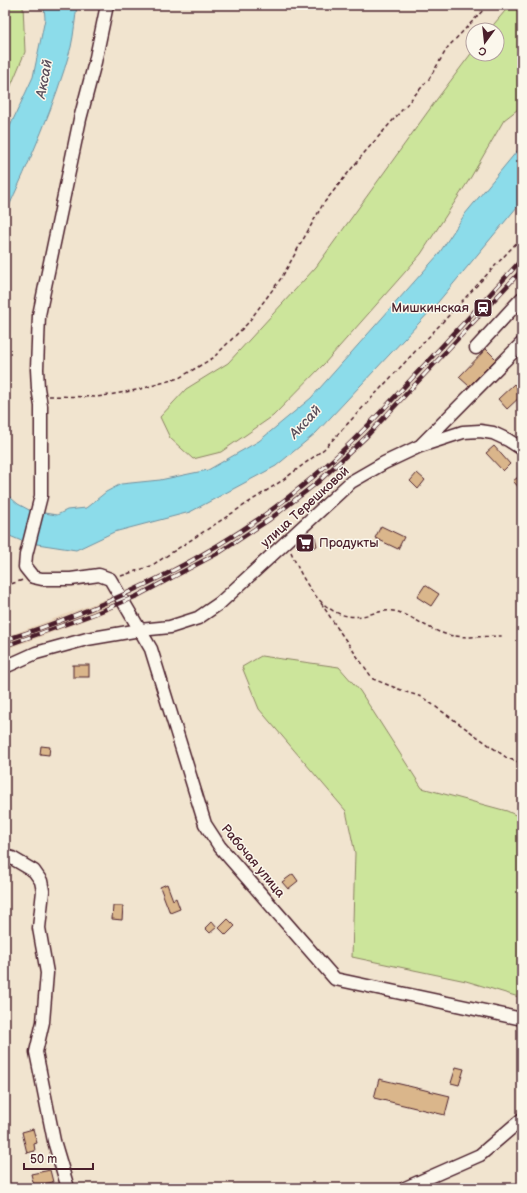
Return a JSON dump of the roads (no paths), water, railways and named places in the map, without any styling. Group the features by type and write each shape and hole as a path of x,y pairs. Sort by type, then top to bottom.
{"street":[{"name":"Рабочая улица","path":"107,5 95,62 80,119 39,315 37,369 41,406 41,496 26,555 25,567 32,577 42,579 71,579 99,575 110,579 151,650 204,824 220,847 335,978 522,1019"},
{"path":"476,348 522,298"},
{"path":"420,446 522,343"},
{"name":"улица Терешковой","path":"140,630 170,627 198,618 220,603 351,482 384,463 420,446 463,432 480,431 493,433 522,449"},
{"path":"5,667 44,651 87,639 140,630"},
{"path":"5,856 12,858 34,871 41,881 43,891 39,928 46,973 43,1022 36,1052 54,1141 68,1188"},
{"path":"405,1188 480,1155 522,1119"}],"water":[{"name":"Аксай","path":"44,5 77,5 72,42 65,69 50,111 5,215 5,137 33,77 45,19"},
{"name":"Аксай","path":"522,145 522,201 434,307 316,433 276,466 190,512 114,532 76,550 24,542 5,534 5,493 18,504 31,511 57,515 67,510 86,508 106,492 121,484 160,480 208,470 259,441 311,398 438,255 465,214"}],"railway":[{"path":"5,640 87,610 167,574 244,529 279,504 327,465 366,428 522,259"},
{"path":"5,646 94,614 137,596 220,552 270,519 318,482 366,437 522,270"}],"place":[{"name":"Мишкинская","path":"483,308"},
{"name":"Продукты","path":"305,543"}]}
